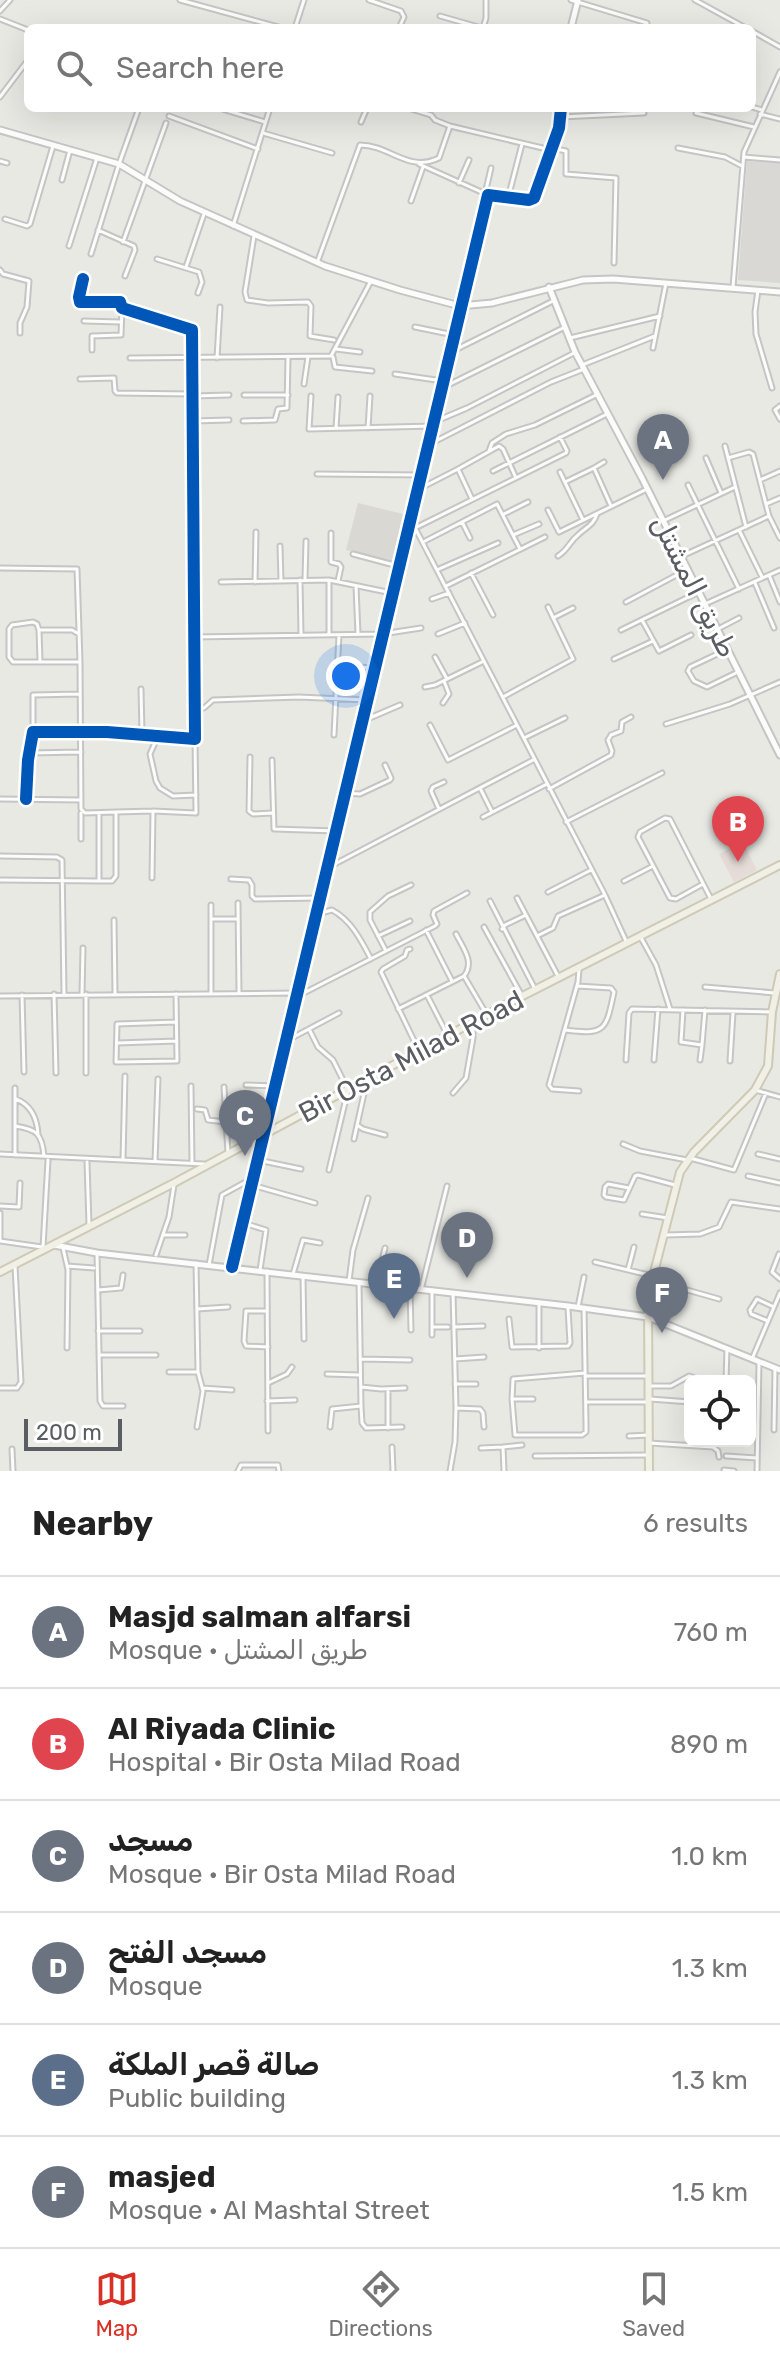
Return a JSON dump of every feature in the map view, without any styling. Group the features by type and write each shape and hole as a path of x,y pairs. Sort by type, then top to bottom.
{"main road":[{"path":"572,24 576,1"},
{"path":"265,1134 398,566 423,475 486,194 532,200 552,149 560,112"},
{"path":"0,130 119,164 204,213 317,263 460,306 492,303 583,280 613,279 780,292"},
{"name":"طريق المشتل","path":"549,287 575,352 780,753"},
{"name":"Bir Osta Milad Road","path":"0,1272 174,1183 535,989 780,865"},
{"path":"649,1471 648,1317 652,1278 675,1185 688,1159 755,1090 768,1066 772,1012 780,974"},
{"path":"53,1245 97,1253 648,1317 778,1369"}],"street":[{"path":"0,11 10,0"},
{"path":"180,0 268,24"},
{"path":"195,4 200,0"},
{"path":"296,24 304,0"},
{"path":"369,0 401,11 404,17 401,24"},
{"path":"484,24 486,0"},
{"path":"695,0 739,24"},
{"path":"576,1 647,23"},
{"path":"440,16 469,24"},
{"path":"0,19 24,28"},
{"path":"756,33 780,47"},
{"path":"0,97 24,65"},
{"path":"733,287 743,157 780,72"},
{"path":"756,109 780,119"},
{"path":"91,254 138,112"},
{"path":"232,112 266,122"},
{"path":"233,226 269,112"},
{"path":"361,122 365,112"},
{"path":"421,112 450,126 522,144 566,151 566,174 616,178 614,263"},
{"path":"602,112 644,113"},
{"path":"696,113 754,127"},
{"path":"169,116 258,149"},
{"path":"123,242 166,123"},
{"path":"421,165 439,158 450,126"},
{"path":"263,133 332,153"},
{"path":"508,198 522,144"},
{"path":"317,263 360,145 378,148 486,194 491,168"},
{"path":"5,219 27,226 30,224 53,146"},
{"path":"678,148 725,157 742,166"},
{"path":"62,180 70,150"},
{"path":"743,157 780,160"},
{"path":"69,246 97,158"},
{"path":"459,183 469,160"},
{"path":"0,161 7,163"},
{"path":"411,201 421,165"},
{"path":"186,267 204,213"},
{"path":"98,230 135,248 125,276"},
{"path":"254,236 245,292 247,300 308,302 311,306 310,336 334,340"},
{"path":"157,259 200,274 202,282 198,293"},
{"path":"0,270 3,274 29,281 27,307 20,323 20,333"},
{"path":"83,279 80,302 120,302 122,308 121,335 92,336 92,350"},
{"path":"371,281 333,355 335,367 372,371"},
{"path":"653,348 666,283"},
{"path":"758,290 756,334 772,388"},
{"path":"449,353 554,300"},
{"path":"217,358 220,307"},
{"path":"81,809 85,813 196,813 190,328 122,308"},
{"path":"569,339 660,316"},
{"path":"84,321 122,322"},
{"path":"415,327 454,335"},
{"path":"442,388 564,327"},
{"path":"430,444 551,382 655,336"},
{"path":"336,349 360,352"},
{"path":"311,396 308,428 434,424 575,352"},
{"path":"130,358 333,355"},
{"path":"243,421 275,420 278,409 288,407 288,357"},
{"path":"304,384 308,357"},
{"path":"395,374 443,381"},
{"path":"80,379 114,378 117,393 229,395"},
{"path":"489,451 492,443 506,434 535,425 598,394"},
{"path":"244,395 288,395"},
{"path":"368,428 370,396"},
{"path":"336,428 338,397"},
{"path":"780,406 775,410 780,419"},
{"path":"493,471 607,414"},
{"path":"193,421 229,420"},
{"path":"416,528 566,453 560,437"},
{"path":"418,489 497,446 501,447 516,478"},
{"path":"725,446 746,527"},
{"path":"728,458 751,452 769,516 780,538"},
{"path":"706,458 721,493"},
{"path":"565,482 604,462"},
{"path":"594,468 611,506"},
{"path":"458,469 472,499"},
{"path":"760,480 780,471"},
{"path":"560,472 583,520"},
{"path":"317,474 423,475"},
{"path":"688,485 739,589"},
{"path":"663,521 735,487"},
{"path":"548,510 559,532 647,489"},
{"path":"766,504 780,498"},
{"path":"504,514 528,502"},
{"path":"424,541 498,504 520,549"},
{"path":"558,556 569,548 574,537 591,526 597,514"},
{"path":"681,557 769,516"},
{"path":"411,520 627,943"},
{"path":"462,522 470,538"},
{"path":"513,535 539,524"},
{"path":"739,530 762,578"},
{"path":"255,582 256,532"},
{"path":"331,533 331,562 341,567 338,581"},
{"path":"446,586 545,537"},
{"path":"301,635 306,541"},
{"path":"438,570 498,543"},
{"path":"280,546 281,581"},
{"path":"353,554 398,566"},
{"path":"0,568 77,569 81,839"},
{"path":"626,602 688,569"},
{"path":"705,604 780,570"},
{"path":"471,573 493,615"},
{"path":"769,575 780,602"},
{"path":"221,582 329,580 392,593"},
{"path":"329,580 329,634"},
{"path":"754,582 774,628"},
{"path":"356,585 358,634"},
{"path":"621,630 699,592"},
{"path":"432,599 449,593"},
{"path":"503,697 572,661 573,656 548,607"},
{"path":"553,618 573,608"},
{"path":"718,629 739,618"},
{"path":"642,620 658,650 662,651 691,635"},
{"path":"438,634 465,623"},
{"path":"40,661 37,624 12,625 9,629 9,657 13,662 80,662"},
{"path":"194,637 382,634 421,628"},
{"path":"39,630 72,630 79,634"},
{"path":"334,735 339,634"},
{"path":"614,659 653,641"},
{"path":"728,649 692,666 688,671 694,681 707,687 739,672"},
{"path":"435,657 449,694 443,703"},
{"path":"425,687 484,661"},
{"path":"338,666 374,668"},
{"path":"666,724 751,696 780,682"},
{"path":"141,689 142,735"},
{"path":"26,799 33,732 33,695 81,694"},
{"path":"195,708 204,708 213,700 278,697 366,700"},
{"path":"362,721 400,705"},
{"path":"483,817 611,755 608,740 611,735 621,731 622,722 631,717"},
{"path":"524,738 565,718"},
{"path":"430,725 446,758 451,760 517,725"},
{"path":"33,732 195,739"},
{"path":"158,736 150,754 160,788 173,796 196,795"},
{"path":"29,753 81,752"},
{"path":"250,757 249,811 253,814 272,813"},
{"path":"327,867 534,759"},
{"path":"272,760 272,826 275,830 336,831"},
{"path":"345,793 360,794 390,780 385,765"},
{"path":"566,822 662,773"},
{"path":"439,809 431,791 444,782"},
{"path":"480,788 492,812"},
{"path":"0,799 81,800"},
{"path":"152,878 153,811"},
{"path":"0,880 112,881 116,876 116,812"},
{"path":"99,813 99,881"},
{"path":"703,884 672,900 638,837 640,832 668,818 711,899"},
{"path":"0,856 60,857 62,860 64,994"},
{"path":"624,881 653,866"},
{"path":"548,892 592,870"},
{"path":"231,879 249,880 255,899 320,898"},
{"path":"386,951 370,920 373,908 388,896 411,885"},
{"path":"0,996 297,995 437,925 434,911 467,893"},
{"path":"537,936 553,928 558,916 605,895"},
{"path":"517,898 559,978"},
{"path":"490,901 535,989"},
{"path":"238,903 239,993"},
{"path":"211,905 211,993"},
{"path":"317,914 332,910 344,916 371,959"},
{"path":"502,929 526,915"},
{"path":"211,919 238,919"},
{"path":"114,920 115,994"},
{"path":"378,936 410,921"},
{"path":"484,927 522,996"},
{"path":"426,930 452,981"},
{"path":"398,1009 464,976 469,970 470,963 456,934"},
{"path":"640,936 661,977 670,1009"},
{"path":"83,948 86,1073"},
{"path":"410,949 381,972 419,1051"},
{"path":"579,968 577,986 549,1085 552,1089 579,1091"},
{"path":"464,976 487,1015"},
{"path":"565,1030 598,1031 608,1018 614,992 611,988 577,986"},
{"path":"705,987 775,993"},
{"path":"54,994 56,1073"},
{"path":"176,994 178,1059 172,1063 118,1063 115,1043 117,1024 176,1022"},
{"path":"22,995 24,1072"},
{"path":"427,995 448,1036"},
{"path":"626,1060 629,1013 632,1009 772,1012"},
{"path":"654,1060 658,1009"},
{"path":"683,1010 681,1042 702,1045"},
{"path":"700,1060 705,1010"},
{"path":"730,1061 733,1011"},
{"path":"286,1040 339,1013"},
{"path":"453,1093 466,1078 473,1038 470,1025"},
{"path":"309,1029 318,1047 333,1060 348,1090 329,1170"},
{"path":"115,1043 177,1041"},
{"path":"123,1159 125,1076"},
{"path":"155,1161 158,1079"},
{"path":"354,1139 367,1080"},
{"path":"246,1085 276,1086"},
{"path":"191,1086 192,1163"},
{"path":"224,1087 228,1153"},
{"path":"15,1088 15,1155"},
{"path":"755,1090 780,1097"},
{"path":"623,1144 640,1151 734,1170 766,1093"},
{"path":"0,1213 0,1241 44,1248 46,1158 43,1142 34,1114 15,1099"},
{"path":"197,1109 205,1110 208,1120 212,1122 226,1122"},
{"path":"357,1125 385,1135"},
{"path":"15,1126 38,1134"},
{"path":"232,1267 265,1134"},
{"path":"0,1154 208,1164"},
{"path":"758,1154 780,1159"},
{"path":"258,1160 301,1169"},
{"path":"87,1162 89,1225"},
{"path":"629,1188 608,1184 604,1195 624,1200 638,1175 675,1185"},
{"path":"748,1176 780,1183"},
{"path":"209,1265 222,1195 253,1178"},
{"path":"0,1206 19,1207 20,1183"},
{"path":"156,1255 171,1210 174,1183"},
{"path":"252,1185 315,1203"},
{"path":"421,1290 447,1186"},
{"path":"349,1281 353,1250 368,1198"},
{"path":"663,1235 700,1234 719,1227 731,1202 780,1209"},
{"path":"642,1214 668,1218"},
{"path":"250,1225 266,1230 263,1271 267,1311 268,1431"},
{"path":"163,1235 185,1235"},
{"path":"293,1274 303,1240 320,1243"},
{"path":"628,1270 634,1247"},
{"path":"63,1248 67,1266 67,1348"},
{"path":"376,1284 385,1248"},
{"path":"97,1253 100,1404 123,1406"},
{"path":"779,1254 772,1272 780,1279"},
{"path":"595,1262 719,1299"},
{"path":"196,1263 198,1372 203,1395 197,1427"},
{"path":"0,1388 17,1388 21,1382 14,1265"},
{"path":"67,1266 94,1268"},
{"path":"98,1290 121,1288 123,1275"},
{"path":"303,1276 304,1339"},
{"path":"584,1277 581,1308 585,1374 587,1430 584,1434 517,1435 514,1432 512,1381 517,1378 585,1374 648,1376"},
{"path":"359,1282 364,1426 402,1427"},
{"path":"410,1288 411,1330"},
{"path":"432,1291 432,1335"},
{"path":"450,1471 456,1408 451,1327 453,1293"},
{"path":"757,1471 756,1360 780,1293"},
{"path":"768,1321 751,1314 750,1310 755,1299 774,1307"},
{"path":"539,1303 539,1348"},
{"path":"509,1319 512,1347 570,1344 568,1306"},
{"path":"197,1309 228,1307"},
{"path":"267,1311 246,1311 244,1341 246,1346 268,1347"},
{"path":"432,1327 483,1326"},
{"path":"98,1331 140,1331"},
{"path":"726,1375 727,1348"},
{"path":"99,1355 156,1355"},
{"path":"455,1359 484,1357"},
{"path":"360,1359 410,1360"},
{"path":"268,1383 287,1374 292,1367"},
{"path":"774,1430 778,1369"},
{"path":"169,1372 198,1372"},
{"path":"327,1374 360,1375"},
{"path":"649,1386 671,1386 684,1379"},
{"path":"455,1384 476,1384"},
{"path":"361,1387 405,1388"},
{"path":"202,1388 232,1390"},
{"path":"388,1389 388,1428"},
{"path":"512,1399 533,1399"},
{"path":"267,1401 295,1400"},
{"path":"586,1402 684,1402"},
{"path":"330,1427 332,1409 361,1406"},
{"path":"456,1408 483,1411 484,1427"},
{"path":"629,1436 713,1447 719,1457"},
{"path":"481,1448 522,1445"},
{"path":"392,1447 393,1471"},
{"path":"503,1447 504,1471"},
{"path":"12,1449 13,1471"},
{"path":"535,1456 649,1455"},
{"path":"726,1456 757,1458"},
{"path":"238,1471 241,1465 276,1465 279,1471"},
{"path":"724,1470 734,1471"}],"shaded area":[{"path":"747,161 780,163 780,283 738,280"},
{"path":"358,503 407,515 395,562 346,550"},
{"path":"743,842 757,870 734,882 719,854"}],"cycle path":[{"path":"232,1267 488,195 534,198 559,128 561,112"},
{"path":"26,799 33,732 107,732 195,739 192,330 122,308 120,302 80,302 83,279"}],"place":[{"name":"Masjd salman alfarsi","path":"663,480"},
{"name":"Al Riyada Clinic","path":"738,862"},
{"name":"مسجد","path":"245,1156"},
{"name":"مسجد الفتح","path":"467,1278"},
{"name":"صالة قصر الملكة","path":"394,1319"},
{"name":"masjed","path":"662,1333"}]}
